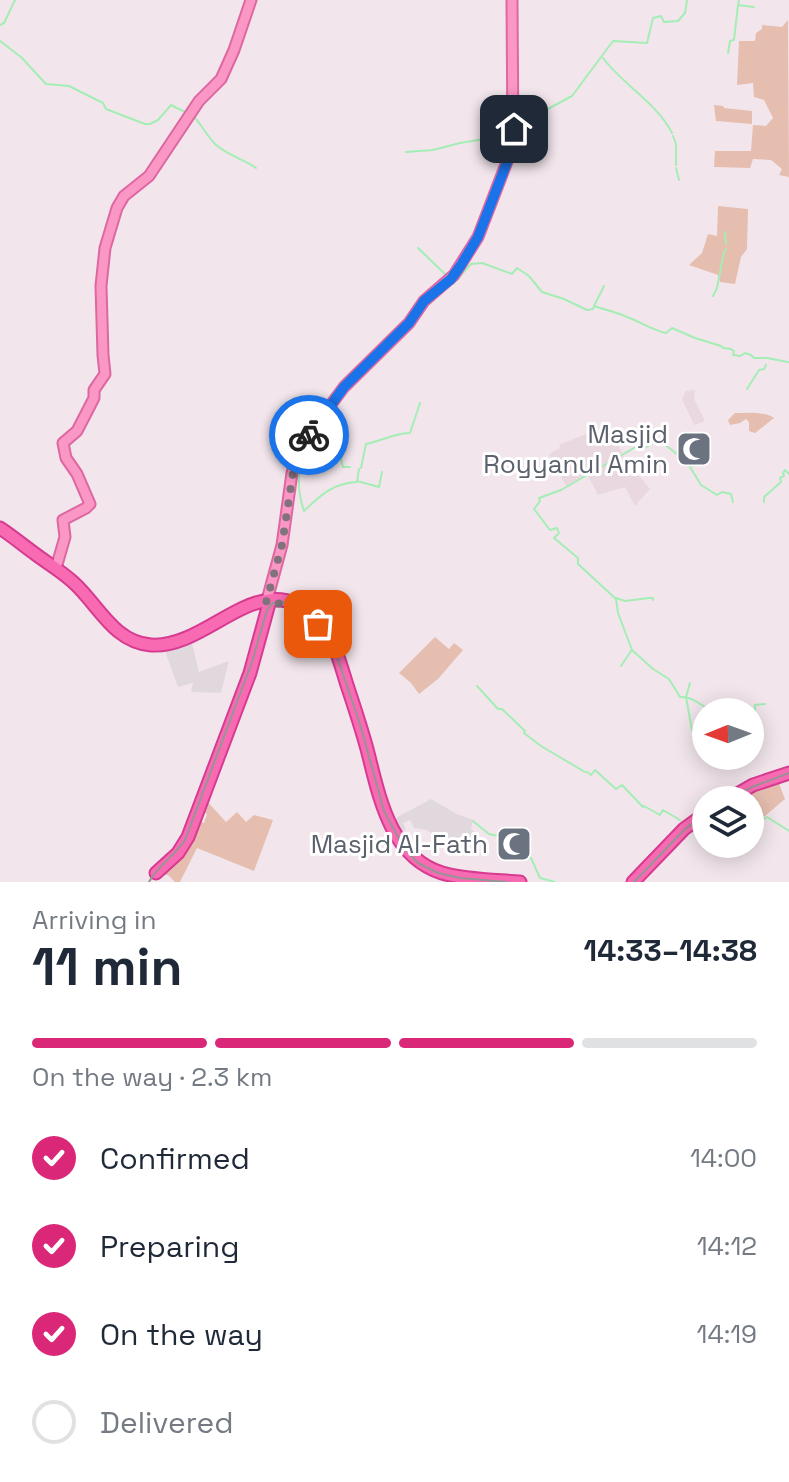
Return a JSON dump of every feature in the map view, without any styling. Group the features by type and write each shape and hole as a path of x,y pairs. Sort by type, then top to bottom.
{"highway":[{"path":"0,528 78,586 114,629 142,643 164,645 178,641 241,609 270,600 289,602 305,609 325,629 334,645 358,713 384,811 408,851 422,863 442,873 520,882"},
{"path":"152,876 180,845 198,809 251,663 270,600"},
{"path":"270,600 292,606 313,619 329,640 358,724 383,813 405,852 439,874 499,882"},
{"path":"757,786 789,774"},
{"path":"639,877 692,824"}],"main road":[{"path":"56,568 65,537 63,520 90,505 62,445 77,431 94,398 94,390 105,374 101,292 103,255 108,236 121,200 149,176 199,100 223,76 251,0"},
{"path":"270,600 284,545 296,468 318,422 410,325 425,303 456,277 480,238 516,147 514,0"}],"shaded area":[{"path":"788,20 789,177 779,175 782,169 771,160 753,159 750,168 714,167 715,151 751,151 753,125 766,126 773,118 764,100 754,97 753,83 737,85 739,41 755,41 762,25 782,27"},
{"path":"714,105 752,111 752,124 716,121"},
{"path":"718,206 748,209 747,249 741,257 735,284 720,282 718,275 689,265 702,253 708,234 717,236"},
{"path":"695,390 694,399 705,421 694,425 682,399 686,391"},
{"path":"735,413 760,413 774,418 755,433 749,431 746,419 730,425 728,420"},
{"path":"598,429 604,440 615,436 623,456 650,489 635,506 625,487 598,495 587,474 566,486 549,454 560,448 559,445"},
{"path":"435,637 449,649 454,643 463,650 438,679 419,694 399,673"},
{"path":"191,639 199,672 229,661 221,693 191,692 193,683 178,687 165,651"},
{"path":"778,781 785,799 764,817 764,787"},
{"path":"205,799 226,822 237,812 246,822 254,815 273,820 254,871 197,848 180,882 175,882 168,875 158,875 199,814 203,815 201,822 204,823 207,814 201,810"},
{"path":"431,799 473,820 471,829 479,836 459,853 427,830 414,828 410,820 403,823 406,830 398,833 392,820"}],"waterway":[{"path":"0,25 4,23 15,0"},
{"path":"518,125 572,96 613,41 647,43 653,18 661,16 664,22 678,21 685,13 687,0"},
{"path":"739,0 738,5 754,7"},
{"path":"728,53 730,41 734,40 738,5"},
{"path":"0,41 21,57 46,84 69,86 103,103 106,109 145,124 158,120 171,105 185,112"},
{"path":"603,58 658,112 672,133"},
{"path":"194,117 215,144 256,168"},
{"path":"406,152 433,150 485,139 509,129"},
{"path":"673,136 676,165"},
{"path":"676,168 679,180"},
{"path":"725,232 726,244"},
{"path":"418,248 447,276"},
{"path":"713,296 726,249"},
{"path":"453,284 471,264 482,263 512,274 517,268 529,276 542,292 587,310 594,306 661,332 666,333 672,328 731,349"},
{"path":"594,306 604,286"},
{"path":"732,350 733,355 745,353 754,358 788,362"},
{"path":"747,389 766,365"},
{"path":"361,468 366,444 410,433 420,403"},
{"path":"692,700 680,697 669,679 632,650 616,599 578,564 578,558 554,538 559,533 557,528 550,530 534,509 539,498 561,490 641,444 644,448 659,440 687,462 701,485 717,495 722,492 731,494 733,502"},
{"path":"350,467 343,467 339,452 307,462 303,459 299,485 304,511 334,487 357,482 359,469"},
{"path":"692,466 703,456"},
{"path":"764,502 764,497 781,482 785,470 789,474"},
{"path":"357,481 379,487 382,472"},
{"path":"616,598 625,601 653,600"},
{"path":"621,666 631,651"},
{"path":"690,683 686,697 692,730"},
{"path":"477,686 524,733 585,772"},
{"path":"587,772 591,775 595,770 616,789 622,785 643,807 660,815 663,810 680,820"},
{"path":"764,819 767,817 789,831"},
{"path":"473,821 489,834 503,837 520,854 531,858 540,878 555,882"}],"tram line":[{"path":"149,882 185,840 252,662 267,610 273,603 285,602 315,618 332,642 360,724 384,811 404,848 418,863 438,873 507,882"},
{"path":"755,786 789,773"},
{"path":"634,882 692,824"}],"way so far":[{"path":"309,435 294,466 282,545 266,603 292,606 318,624"}],"place":[{"name":"Masjid Royyanul Amin","path":"694,449"},
{"name":"Masjid Al-Fath","path":"514,844"}],"route":[{"path":"309,435 344,387 409,323 424,301 451,279 461,265 478,237 511,152 514,129"}]}
